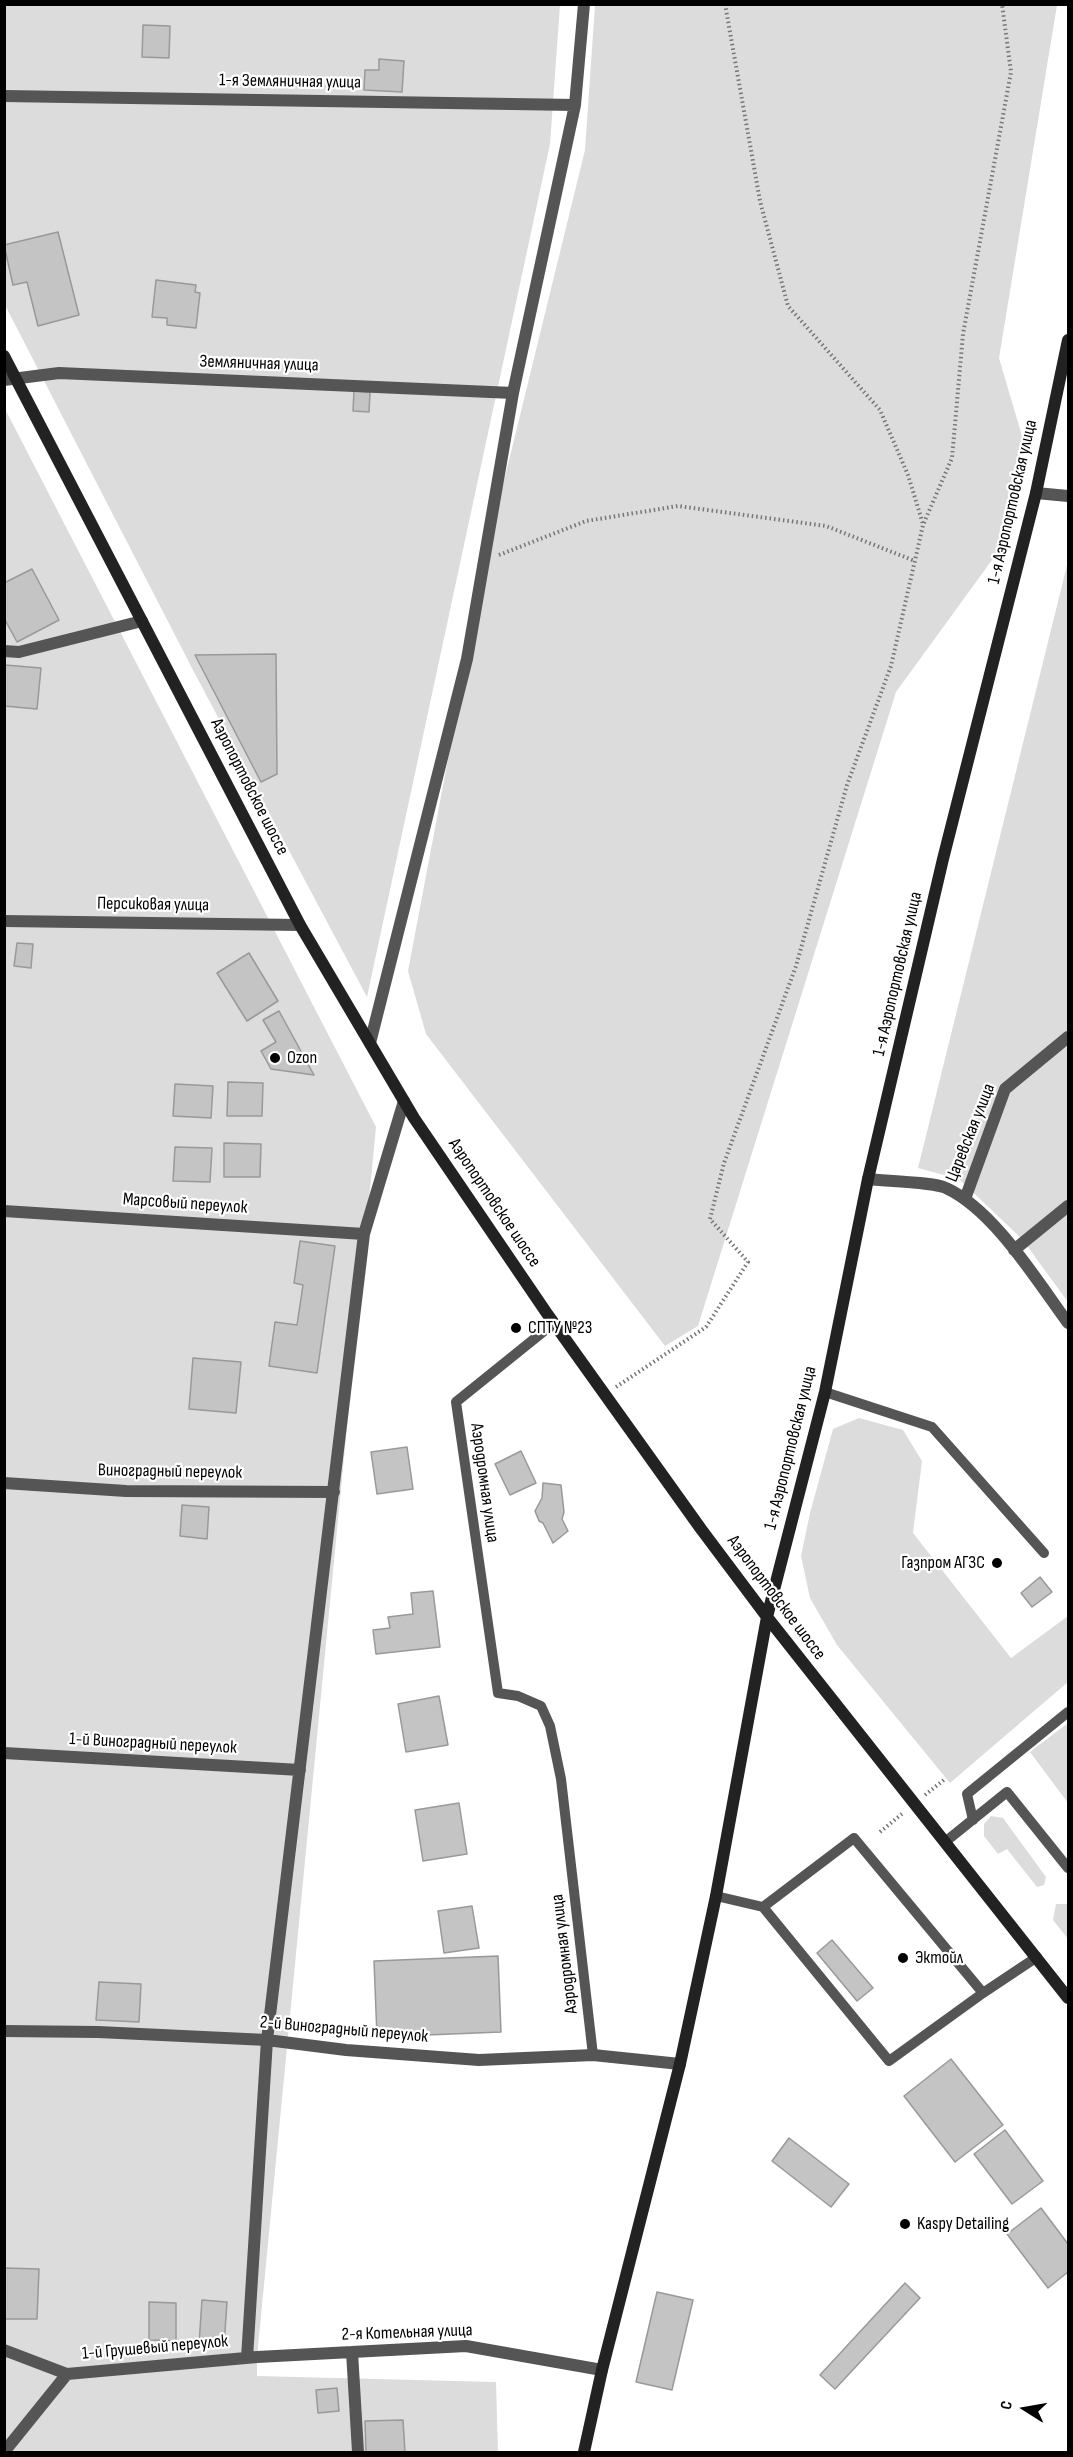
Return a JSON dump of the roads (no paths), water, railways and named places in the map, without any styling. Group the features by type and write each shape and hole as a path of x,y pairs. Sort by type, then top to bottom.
{"street":[{"path":"370,1043 467,659 513,393 575,105 584,4"},
{"name":"1-я Земляничная улица","path":"4,96 575,105"},
{"name":"1-я Аэропортовская улица","path":"584,2452 602,2370 680,2064 716,1896 767,1617 825,1392 868,1179 943,859 1036,493 1068,340"},
{"name":"Аэропортовское шоссе","path":"4,356 11,379 142,621 300,925 404,1101 554,1323 767,1617 1068,1998"},
{"name":"Земляничная улица","path":"11,379 59,373 513,393"},
{"path":"1036,493 1068,496"},
{"path":"4,651 19,652 142,621"},
{"name":"Персиковая улица","path":"4,921 300,925"},
{"name":"Царевская улица","path":"965,1199 1005,1089 1068,1037"},
{"path":"247,2358 267,2040 364,1234 404,1101"},
{"name":"Царевская улица","path":"868,1179 944,1186 973,1204 1014,1250 1068,1323"},
{"path":"1014,1250 1068,1206"},
{"name":"Марсовый переулок","path":"4,1211 364,1234"},
{"name":"Виноградный переулок","path":"4,1483 126,1491 334,1492"},
{"name":"1-й Виноградный переулок","path":"4,1753 300,1770"},
{"name":"2-й Виноградный переулок","path":"4,2031 98,2032 267,2040 346,2050 479,2060 593,2055 680,2064"},
{"name":"2-я Котельная улица","path":"247,2358 466,2346 602,2370"},
{"path":"4,2350 67,2374 4,2452"},
{"path":"352,2352 358,2452"},
{"name":"1-й Грушевый переулок","path":"67,2374 247,2358"}],"lane":[{"name":"Аэродромная улица","path":"554,1323 456,1402 498,1693 518,1696 541,1706 550,1726 561,1779 593,2055"},
{"path":"825,1392 932,1426 1044,1553"},
{"path":"973,1820 967,1794 1068,1712"},
{"path":"945,1842 1007,1792 1068,1868"},
{"path":"763,1907 854,1838 983,1993"},
{"path":"716,1896 763,1907 889,2061 1036,1957"}],"place":[{"name":"Ozon","path":"275,1058"},
{"name":"СПТУ №23","path":"516,1328"},
{"name":"Газпром АГЗС","path":"997,1563"},
{"name":"Эктойл","path":"903,1958"},
{"name":"Kaspy Detailing","path":"905,2224"}]}
